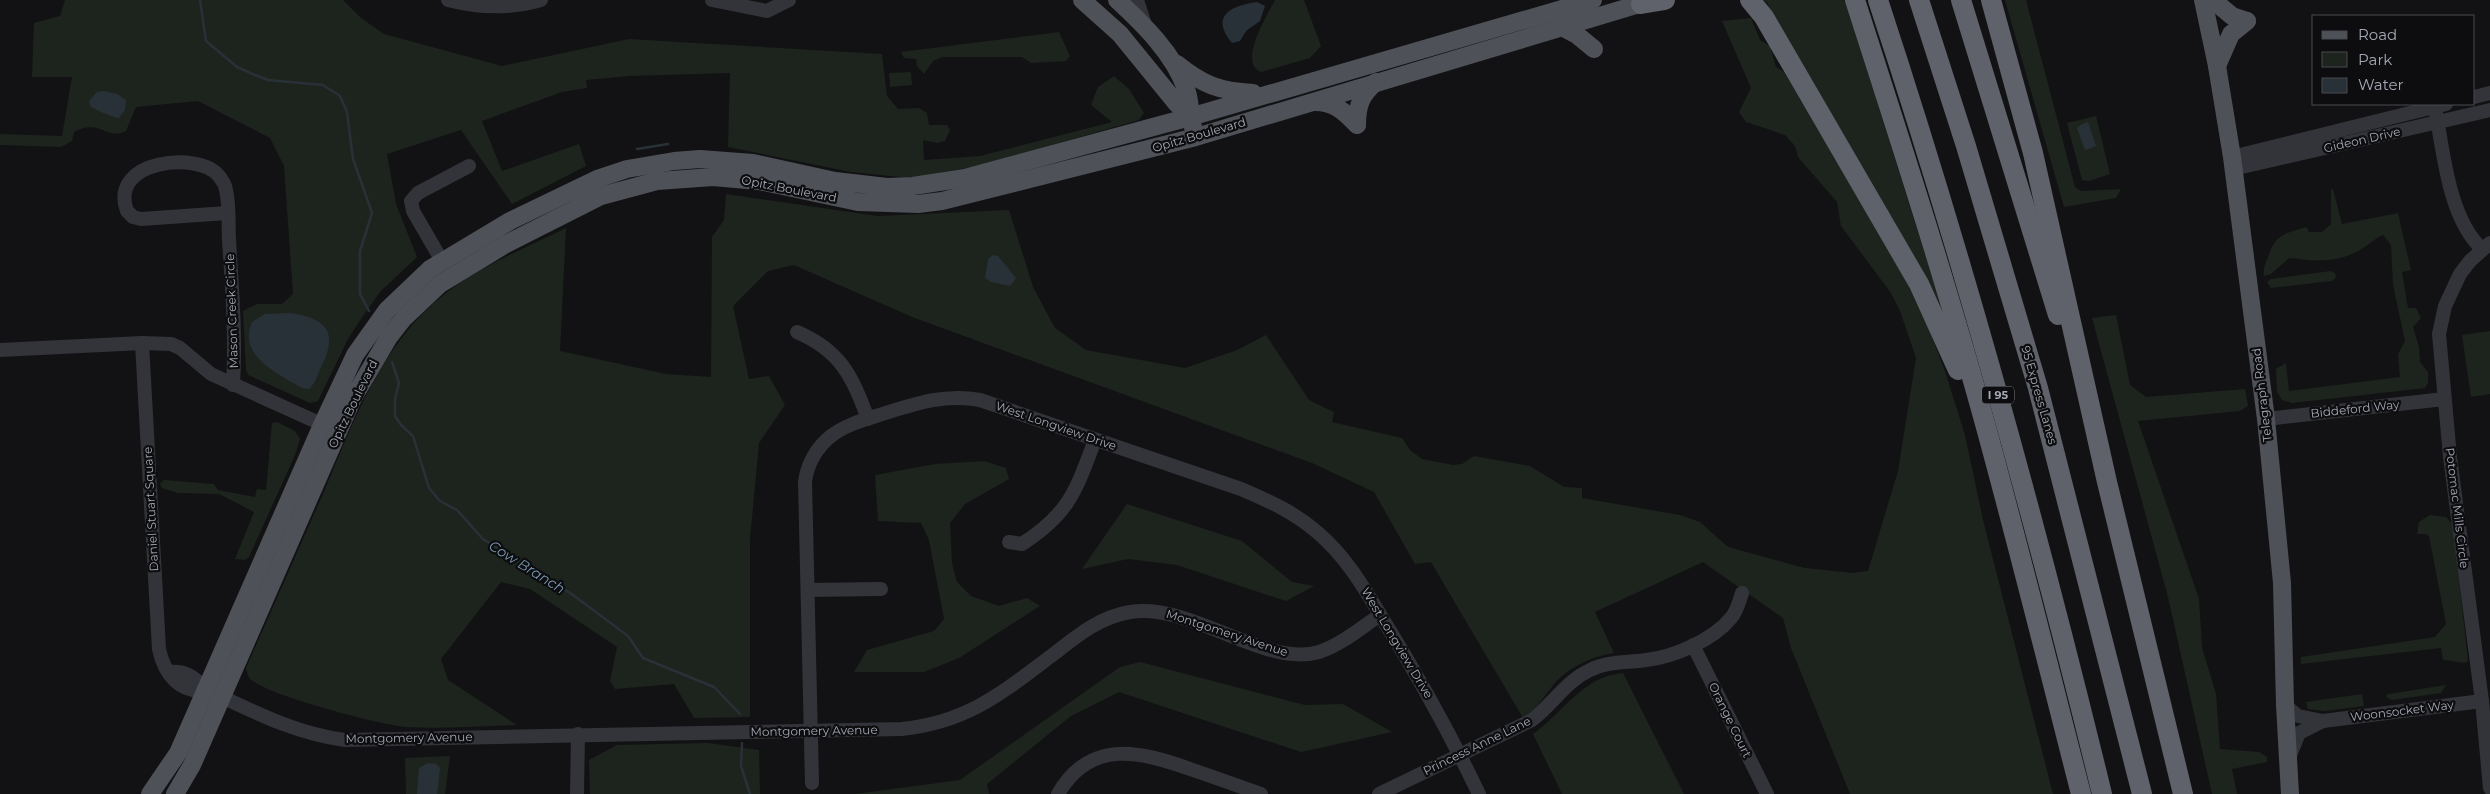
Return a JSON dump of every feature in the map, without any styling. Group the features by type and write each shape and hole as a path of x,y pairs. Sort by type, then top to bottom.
{"highway":[{"path":"1648,2 1665,0"},
{"path":"1750,0 1764,17 1923,292 1962,379 2008,509"},
{"path":"1855,0 1931,240 2008,509 2081,794"},
{"name":"I 95","path":"1878,0 1937,187 2027,497 2102,794"},
{"name":"95 Express Lanes","path":"1919,0 1966,146 2038,388 2142,794"},
{"path":"1961,0 2107,482"},
{"path":"1991,0 2033,153 2107,482 2183,794"},
{"path":"2054,687 2069,794"}],"main road":[{"path":"1082,0 1120,34 1176,104 1190,117"},
{"path":"1117,0 1147,30 1167,55 1186,87 1190,101 1190,117 1196,137"},
{"name":"Telegraph Road","path":"2203,0 2217,66 2233,163 2266,419 2282,583 2285,705 2290,794"},
{"path":"2213,0 2232,16 2247,21 2231,34 2217,66"},
{"name":"Opitz Boulevard","path":"175,794 192,765 223,698 330,428 348,369 368,334 407,289 442,260 510,221 586,182 653,164 700,159 753,163 861,185 913,186 965,178 1190,117 1585,1"},
{"name":"Opitz Boulevard","path":"150,794 178,753 330,428 353,398 376,356 403,318 421,300 460,269 579,205 601,196 657,181 713,177 759,181 858,202 918,204 967,196 1196,137 1378,80 1648,2"},
{"path":"1562,27 1577,35 1594,49"},
{"path":"1167,55 1203,83 1226,91 1264,94"},
{"path":"1304,103 1323,102 1332,105 1342,110 1357,125 1359,102 1364,93 1378,80"}],"street":[{"path":"448,0 479,6 505,6 541,0"},
{"path":"712,0 767,11 789,0"},
{"path":"1137,0 1147,30"},
{"path":"1585,1 1590,19"},
{"path":"2475,97 2490,93"},
{"path":"2440,105 2437,122 2459,219 2471,239 2486,246"},
{"name":"Gideon Drive","path":"2233,163 2440,105"},
{"name":"Gideon Drive","path":"2233,163 2490,110"},
{"name":"Mason Creek Circle","path":"227,213 141,219 127,211 126,191 131,179 146,167 158,164 201,164 211,168 225,187 227,213 234,359 233,385 330,428"},
{"path":"442,260 413,211 411,201 418,194 469,166"},
{"name":"Potomac Mills Circle","path":"2486,246 2460,274 2451,290 2440,323 2440,360 2482,701 2490,788"},
{"path":"797,332 823,346 842,364 857,388 868,419"},
{"path":"0,350 162,342 180,348 211,374 233,385"},
{"name":"Daniel Stuart Square","path":"142,343 159,648 163,662 170,672 181,671 198,679 206,690"},
{"name":"West Longview Drive","path":"812,783 805,482 809,465 815,454 830,437 846,426 917,402 960,397 980,400 1241,489 1280,506 1312,528 1334,549 1356,575 1430,696 1478,794"},
{"name":"Biddeford Way","path":"2266,419 2444,399"},
{"path":"1009,542 1022,544 1045,529 1062,511 1075,492 1095,440"},
{"path":"808,590 881,589"},
{"name":"Princess Anne Lane","path":"1379,794 1532,720 1544,711 1570,682 1591,669 1617,662 1647,660 1693,645 1713,633 1732,617 1742,594"},
{"name":"Montgomery Avenue","path":"206,690 299,730 345,740 902,729 957,718 991,700 1092,626 1121,614 1147,610 1162,612 1273,650 1301,655 1329,648 1380,614"},
{"name":"Orange Court","path":"1693,645 1767,794"},
{"name":"Woonsocket Way","path":"2285,705 2298,716 2323,721 2482,701"},
{"name":"Woonsocket Way","path":"2288,760 2300,733 2323,721"},
{"path":"577,794 578,734"},
{"path":"1058,794 1071,776 1090,762 1102,757 1127,753 1152,756 1262,794"}],"green space":[{"path":"65,0 343,0 361,18 384,34 502,66 629,39 882,54 887,96 898,109 919,108 927,113 929,125 947,125 950,130 945,141 938,143 923,140 924,160 980,156 1112,122 1091,105 1098,87 1114,76 1129,89 1144,113 1139,120 978,166 911,178 851,172 728,147 730,73 629,76 586,80 587,88 562,92 482,121 502,171 579,144 586,166 512,204 461,130 387,154 396,204 417,257 380,292 348,339 318,401 310,403 248,375 246,370 243,311 257,304 282,304 293,294 284,166 270,138 198,101 136,107 126,131 113,133 91,127 83,128 74,132 72,141 61,147 0,145 0,134 62,136 72,77 32,77 34,23 60,16"},
{"path":"1275,0 1304,0 1321,46 1310,58 1261,72 1254,67 1252,59 1253,49 1256,38"},
{"path":"1764,0 1845,0 1947,325 1804,73 1767,3"},
{"path":"2005,0 2026,0 2075,187 2081,191 2121,189 2116,198 2064,207"},
{"path":"1751,18 1760,40 1770,46 1776,67 1784,72 1905,278 1927,324 1945,371 1965,435 1983,520 2053,794 1850,794 1791,648 1783,618 1703,562 1595,612 1614,653 1590,660 1567,672 1555,683 1537,706 1523,718 1431,562 1415,564 1374,492 1312,463 912,317 794,265 768,271 733,306 749,379 769,376 785,405 759,443 750,539 750,717 694,718 674,684 615,689 610,681 617,647 530,589 501,582 441,659 448,680 517,725 434,728 393,725 351,716 303,702 264,687 253,681 248,675 246,668 358,412 387,359 423,313 446,293 474,274 566,228 560,351 666,374 711,377 712,237 724,220 726,194 878,216 1009,210 1033,287 1055,328 1086,350 1185,368 1237,350 1266,335 1309,400 1334,412 1332,422 1402,438 1410,450 1422,459 1453,465 1462,464 1474,456 1530,466 1564,487 1582,488 1582,498 1680,515 1700,522 1728,547 1805,568 1853,573 1868,571 1898,471 1916,358 1900,311 1891,293 1841,226 1837,202 1798,157 1795,146 1785,135 1746,122 1739,112 1751,88 1722,21"},
{"path":"1059,32 1070,56 1066,61 1031,63 1022,57 942,57 933,61 924,74 917,66 916,59 904,58 901,52"},
{"path":"911,72 912,85 890,87 889,73"},
{"path":"2096,116 2110,174 2089,181 2082,180 2067,123"},
{"path":"2333,189 2342,224 2398,213 2411,270 2402,272 2408,308 2416,308 2421,318 2413,327 2419,347 2420,362 2428,372 2428,383 2425,388 2292,403 2282,400 2277,392 2276,369 2286,363 2289,391 2400,377 2398,354 2405,341 2393,285 2391,245 2383,235 2345,257 2327,260 2289,258 2271,274 2264,276 2264,266 2274,243 2278,239 2292,231 2307,227 2309,232 2322,232 2331,224 2331,190"},
{"path":"2331,271 2335,273 2336,278 2332,281 2271,288 2267,282 2271,279"},
{"path":"2116,315 2130,385 2146,397 2245,389 2248,406 2240,411 2138,421 2199,599 2202,648 2216,694 2220,749 2259,752 2267,757 2267,762 2232,769 2237,794 2212,794 2168,597 2092,318"},
{"path":"2490,331 2490,394 2471,397 2462,335"},
{"path":"277,422 295,431 300,439 295,455 249,557 245,560 235,559 254,512 219,494 178,493 162,488 160,484 164,480 214,484 218,490 255,497 257,489 266,490 272,423"},
{"path":"984,461 1006,468 1009,479 965,504 950,523 952,563 957,582 971,596 999,606 1027,598 1040,606 959,658 924,672 854,672 867,650 934,631 944,619 929,540 921,523 878,521 875,475 935,464"},
{"path":"1127,504 1242,541 1292,582 1314,586 1286,601 1177,565 1128,559 1082,569"},
{"path":"2430,515 2446,517 2453,525 2468,661 2465,663 2443,660 2441,648 2301,664 2301,657 2435,637 2446,624 2429,536 2417,534 2419,522"},
{"path":"1140,662 1305,705 1343,704 1392,732 1301,752 1119,692 1071,716 987,784 989,794 855,794 960,780 1120,667"},
{"path":"1623,673 1684,794 1562,794 1533,734 1585,688 1596,681"},
{"path":"2446,685 2441,693 2392,700 2386,697 2387,694"},
{"path":"2362,694 2364,706 2325,711 2308,709 2306,702"},
{"path":"708,743 759,750 760,794 590,794 589,760 617,745"},
{"path":"450,756 445,794 406,794 405,758"}],"water":[{"path":"1257,2 1265,6 1260,21 1246,31 1240,41 1232,43 1223,26 1223,19 1226,14 1239,6"},
{"path":"103,91 117,94 126,100 125,110 119,118 91,107 89,101 97,92"},
{"path":"2088,122 2096,146 2085,150 2077,128"},
{"path":"993,255 998,256 1016,278 1010,286 991,282 985,278 988,259"},
{"path":"290,313 312,318 326,328 329,335 327,353 315,381 309,389 302,388 272,370 255,354 250,345 249,334 252,322 265,314"},
{"path":"428,763 436,764 440,768 437,794 417,794 419,768"}],"waterway":[{"name":"Cow Branch","path":"200,0 206,41 237,67 268,80 323,85 340,96 347,112 353,159 372,213 360,251 360,294 369,311"},
{"path":"637,149 668,144"},
{"name":"Cow Branch","path":"392,362 399,383 395,399 395,416 401,425 413,436 429,488 440,501 457,510 483,539 573,595 628,636 643,658 714,687 740,714"},
{"name":"Cow Branch","path":"742,743 741,766 750,794"}]}
